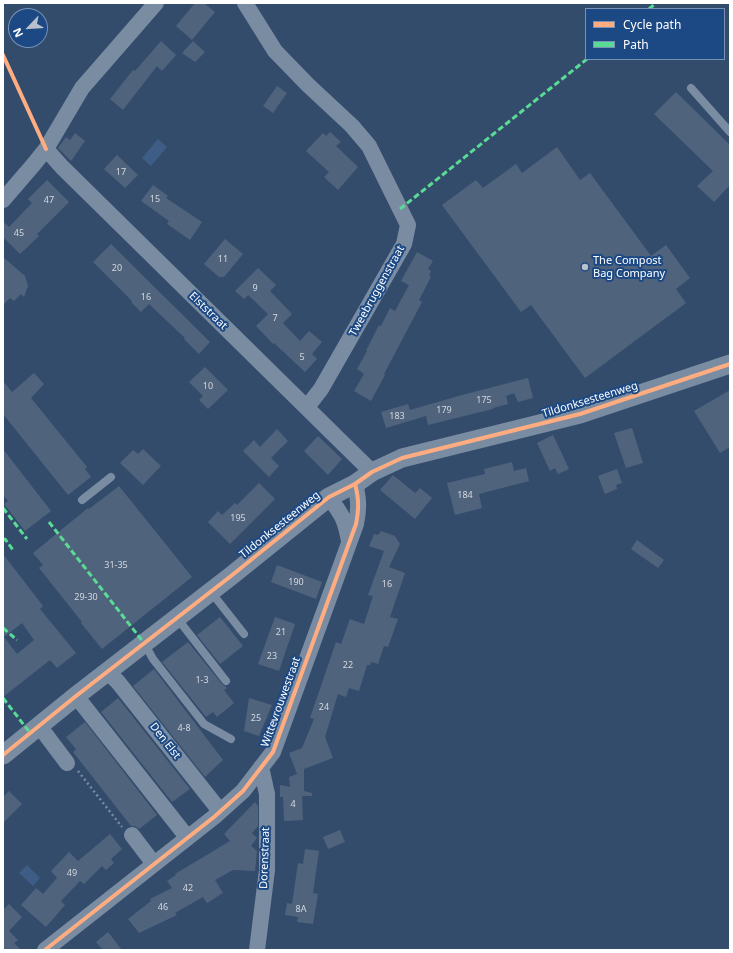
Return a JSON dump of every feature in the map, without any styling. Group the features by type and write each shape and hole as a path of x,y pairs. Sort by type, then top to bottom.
{"street":[{"path":"3,200 46,149 82,88 156,3"},
{"name":"Tweebruggenstraat","path":"245,3 275,51 308,85 352,126 369,146 408,225 404,244 321,390 307,407"},
{"name":"Elststraat","path":"46,149 62,167 372,472"},
{"name":"Tildonksesteenweg","path":"3,755 329,498 355,484 372,472 402,458 580,414 730,364"},
{"name":"Wittevrouwestraat","path":"45,950 220,812 243,791 273,752 356,524 359,510 355,484"},
{"path":"329,498 342,516 349,541"},
{"name":"Den Elst","path":"108,672 118,682 220,812"},
{"path":"76,696 187,837"},
{"path":"40,727 67,763"},
{"name":"Dorenstraat","path":"257,950 267,870 267,794 261,767"},
{"path":"132,835 154,864"}],"lane":[{"path":"691,88 730,132"},
{"path":"82,500 111,477"},
{"path":"211,592 244,634"},
{"path":"177,618 226,681"},
{"path":"144,643 153,659 204,724 231,739"}],"path":[{"path":"67,763 71,762 128,836 132,835"}],"water":[{"path":"158,139 167,147 151,166 142,158"},
{"path":"27,865 40,878 33,886 19,873"}],"building":[{"path":"195,3 204,3 215,12 192,40 176,26"},
{"path":"161,41 176,55 162,71 157,66 123,110 110,99 133,70 135,71"},
{"path":"193,41 205,52 195,62 182,53"},
{"path":"277,86 287,93 273,113 263,106"},
{"path":"676,92 730,145 730,185 714,202 697,186 713,171 654,114"},
{"path":"330,132 341,142 336,146 358,167 338,190 324,177 329,172 306,151 323,133 326,136"},
{"path":"75,133 85,141 71,161 58,148 66,137 70,140"},
{"name":"The Compost Bag Company","path":"557,147 580,180 590,173 651,256 666,245 690,278 676,289 686,303 585,378 531,305 521,312 442,205 476,180 483,188 516,164 522,173"},
{"path":"117,155 138,175 125,188 104,169"},
{"path":"47,180 69,202 37,234 39,236 20,254 3,237 3,221 9,227 32,203 28,199"},
{"path":"153,185 168,196 166,198 202,222 190,240 167,224 169,221 141,201"},
{"path":"225,239 243,254 224,277 219,277 204,264"},
{"path":"111,244 210,342 199,354 184,339 185,338 149,304 141,312 93,262"},
{"path":"417,252 433,261 428,269 431,271 429,276 431,277 419,300 422,302 371,401 354,391 364,374 357,369 379,325 381,326 390,308 395,311 409,285 401,281"},
{"path":"3,257 25,276 28,286 24,297 21,294 14,301 10,298 3,305"},
{"path":"258,268 276,285 270,291 292,314 283,323 300,341 309,331 322,342 312,354 317,359 305,372 274,343 273,344 256,326 268,314 248,295 244,299 235,291"},
{"path":"205,367 228,390 208,409 199,400 203,396 189,382"},
{"path":"34,373 44,384 31,398 87,467 85,469 91,477 68,495 3,414 3,381 12,392"},
{"path":"528,378 533,398 518,402 514,393 506,396 508,404 428,425 426,416 386,428 381,412 408,404 410,410"},
{"path":"730,390 730,447 720,453 694,411"},
{"path":"632,428 643,463 626,468 614,433"},
{"path":"277,429 288,441 271,458 279,466 269,477 243,451 254,440 260,447"},
{"path":"553,435 569,469 558,474 555,468 550,471 537,443"},
{"path":"318,436 342,459 328,475 304,451"},
{"path":"3,449 51,511 25,531 4,504 8,501 3,495"},
{"path":"143,449 161,466 143,485 120,463 133,450 138,454"},
{"path":"512,462 514,471 526,468 529,481 479,494 482,508 455,515 447,483 485,474 484,469"},
{"path":"617,469 622,483 616,485 617,489 605,494 598,476"},
{"path":"393,475 415,493 420,488 432,498 415,519 380,490"},
{"path":"259,483 275,499 230,544 208,522 218,511 222,515 235,503 237,505"},
{"path":"119,486 192,577 102,649 39,568 43,565 33,553 88,508 89,509"},
{"path":"381,531 395,536 400,544 389,567 405,573 390,617 398,619 388,647 384,646 378,664 371,662 370,665 367,665 359,691 349,688 346,697 338,694 325,737 333,758 304,769 304,791 312,793 312,796 302,796 303,820 284,821 283,797 280,797 280,785 290,787 289,777 297,774 289,753 302,748 314,719 310,718 336,642 341,644 350,619 364,624 373,596 368,595 384,551 369,546 374,534 378,535"},
{"path":"637,540 664,560 658,568 631,549"},
{"path":"3,554 43,606 40,609 76,653 57,668 50,660 3,697","holes":["22,623 34,640 17,654 4,637"]},
{"path":"277,565 322,582 316,599 271,582"},
{"path":"220,617 243,646 220,664 197,635"},
{"path":"275,617 295,624 279,671 258,664"},
{"path":"188,642 222,684 227,688 224,690 234,703 217,717 213,712 206,717 162,662"},
{"path":"154,669 223,760 205,777 133,686"},
{"path":"118,698 190,789 172,802 101,712"},
{"path":"249,698 272,705 259,736 244,731"},
{"path":"85,722 157,815 139,829 135,826 131,826 73,752 76,749 66,737"},
{"path":"9,791 22,804 3,823 3,797"},
{"path":"255,802 258,806 258,826 252,833 257,838 251,846 257,851 255,871 233,870 215,880 223,893 207,903 203,897 175,913 177,915 139,933 128,919 151,901 150,899 172,888 167,881 176,875 175,874 230,841 224,834"},
{"path":"340,830 345,842 328,849 323,837"},
{"path":"110,834 122,849 111,859 114,863 106,870 102,866 84,884 80,881 61,901 65,905 46,927 21,905 36,888 43,894 57,878 51,871 69,852 78,861"},
{"path":"305,849 319,851 313,893 318,894 313,924 297,922 298,917 285,915 287,903 292,904 298,863 303,864"},
{"path":"9,904 22,917 9,931 18,940 14,943 21,950 3,950 3,910"},
{"path":"108,932 122,950 103,950 96,942"}],"marked path":[{"path":"650,8 656,3"},
{"path":"400,209 586,60"},
{"path":"3,508 27,539"},
{"path":"49,522 144,643"},
{"path":"3,540 5,539 13,550"},
{"path":"3,628 17,640"},
{"path":"3,698 31,734"}],"cycle path":[{"path":"3,55 46,149"},
{"path":"3,755 329,497 355,484 372,472 402,458 580,414 730,364"},
{"path":"45,950 214,817 243,791 273,752 356,524 358,504 355,484"}],"place":[{"name":"The Compost Bag Company","path":"585,267"}]}
